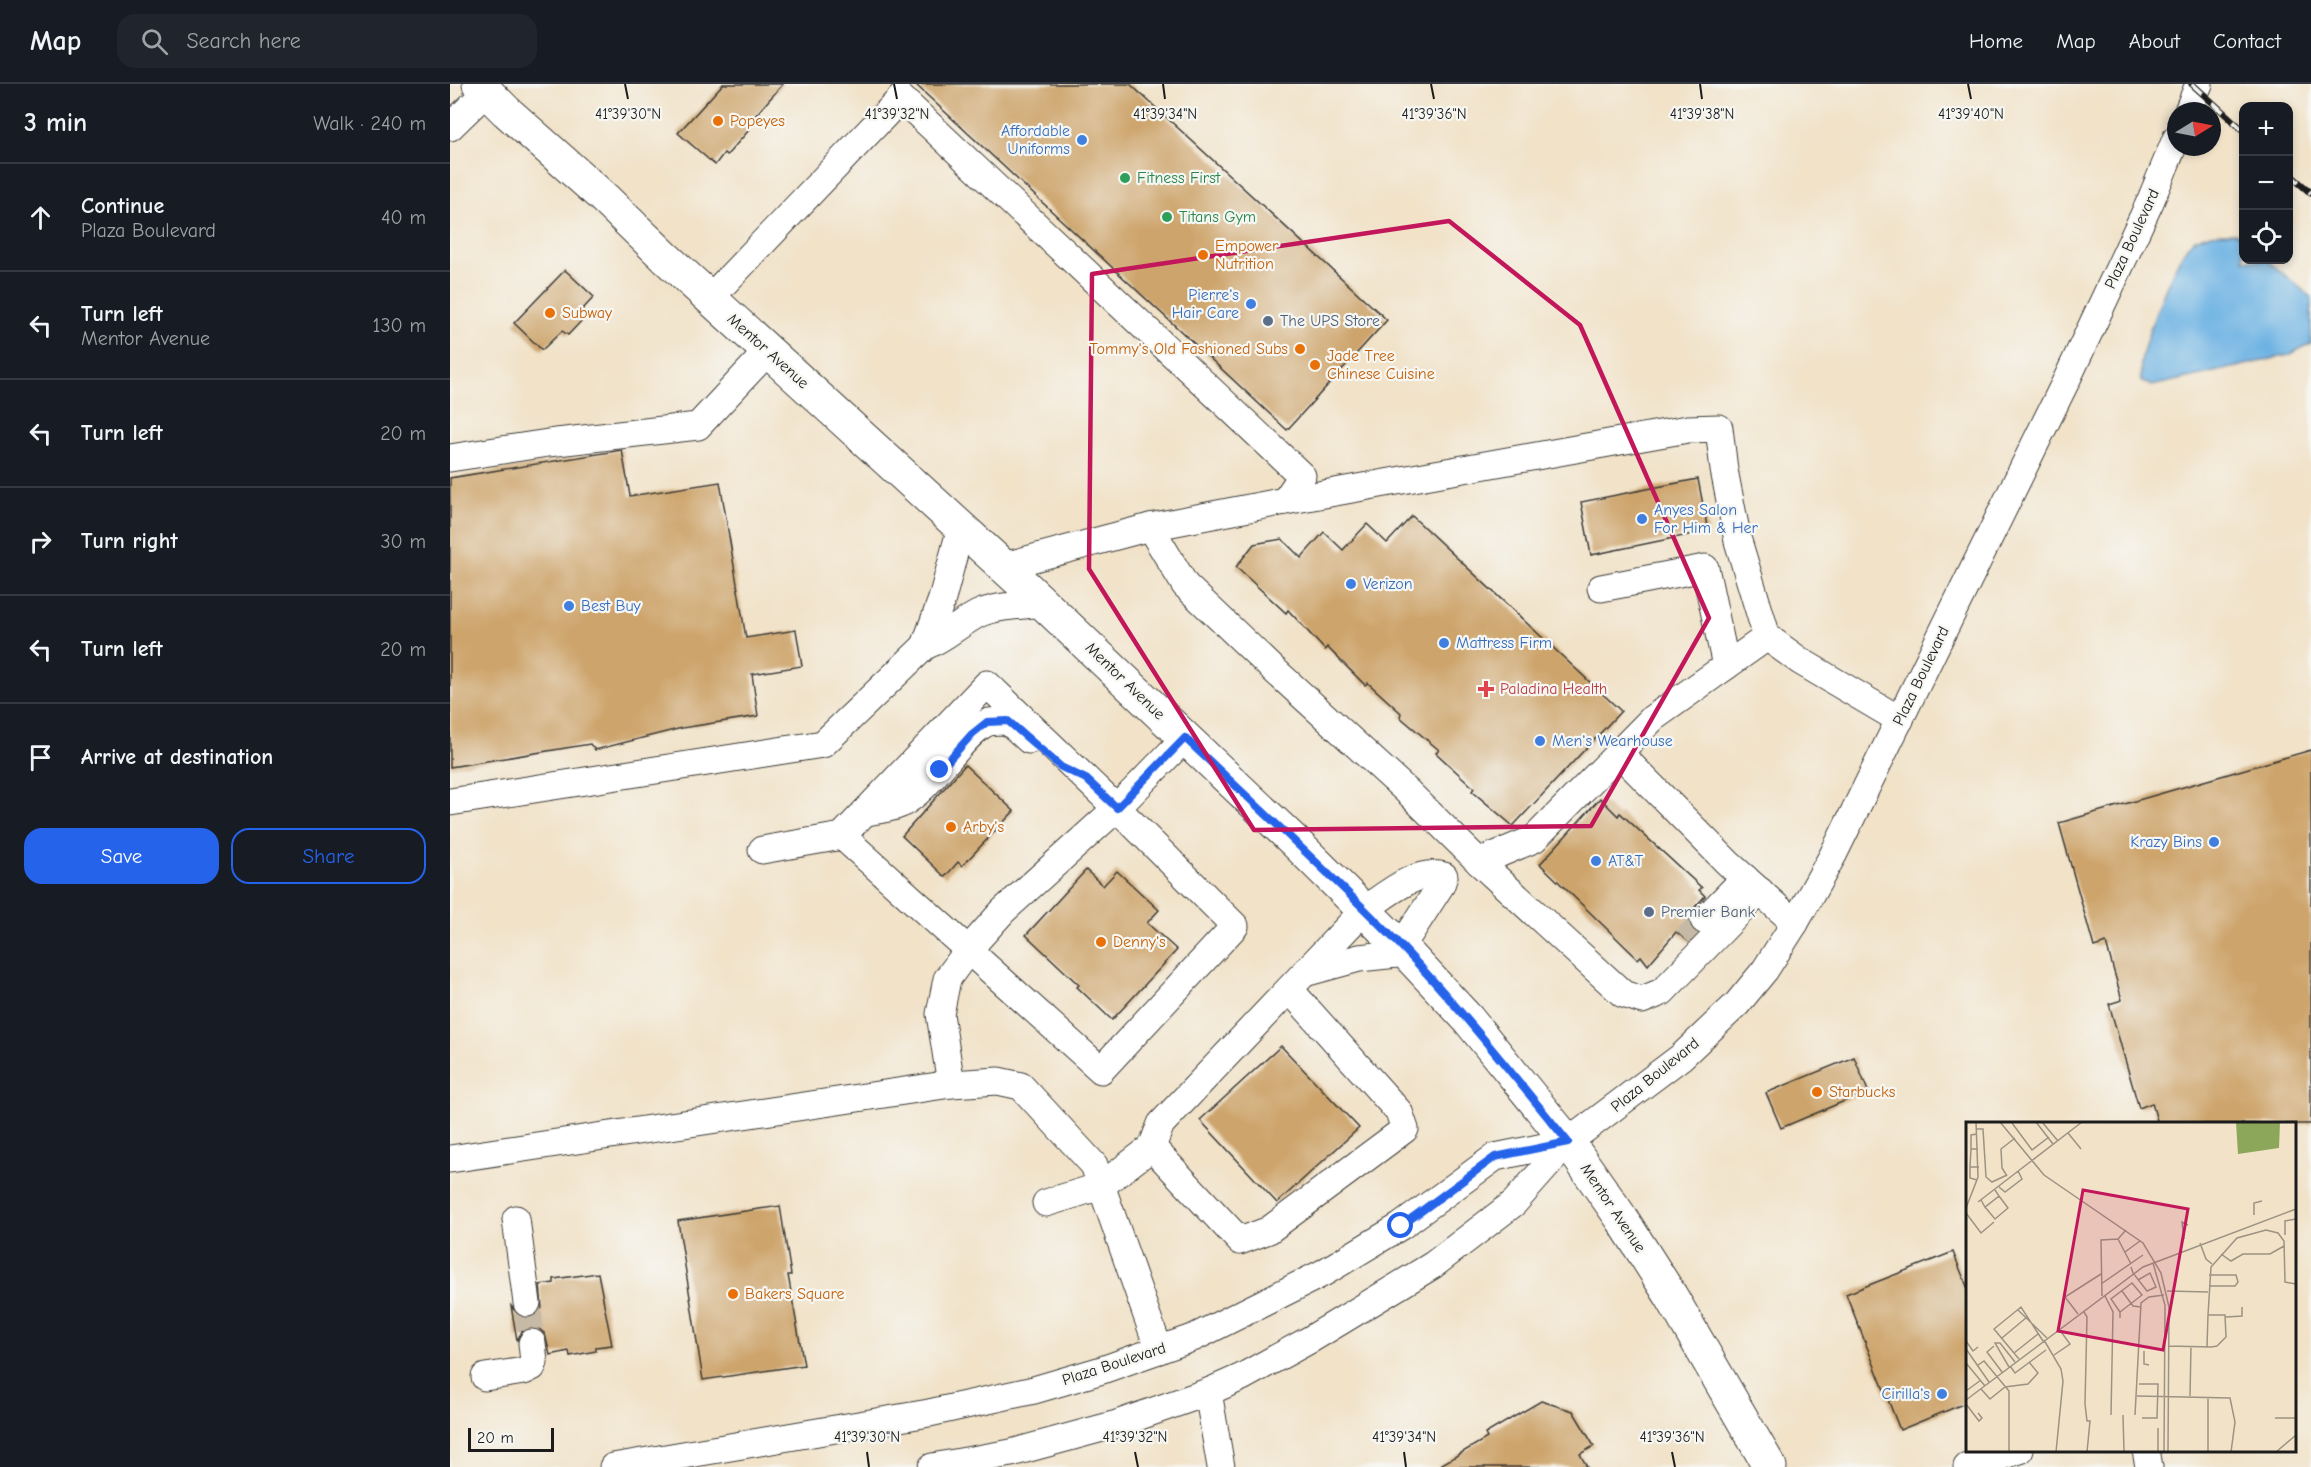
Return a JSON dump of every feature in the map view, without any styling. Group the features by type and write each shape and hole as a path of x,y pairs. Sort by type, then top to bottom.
{"main road":[{"name":"Mentor Avenue","path":"483,87 506,111 603,197 710,298 1044,603 1404,950 1468,1019 1568,1142 1622,1219 1671,1296 1770,1467"}],"street":[{"path":"2192,102 2199,84"},
{"path":"450,127 483,87"},
{"path":"710,298 901,98 1302,476 1285,501"},
{"name":"Plaza Boulevard","path":"932,1467 1011,1453 1096,1430 1208,1392 1242,1377 1311,1339 1433,1265 1514,1203 1568,1142 1681,1057 1737,1004 1765,970 1833,855 2067,379 2150,202 2169,156"},
{"path":"450,458 548,443 698,426 768,351"},
{"path":"1004,567 1150,527 1688,429 1719,428 1724,470 1738,541 1767,637 1800,661 1900,720"},
{"path":"925,646 942,599 961,527"},
{"path":"1150,527 1185,585 1409,793 1479,862 1623,994 1642,1000 1662,992 1752,884"},
{"path":"1601,588 1705,568 1726,666"},
{"path":"450,802 657,768 824,744 925,646 941,640 960,624 981,613 1044,603"},
{"path":"1479,862 1534,839 1653,718 1767,637"},
{"path":"762,850 842,836 987,684 1117,808 1235,926 1101,1070 842,836"},
{"path":"865,812 901,804 911,797 923,788 972,734 987,722 1008,721 1061,767 1086,779"},
{"path":"951,1084 940,1014 947,979 969,949 1003,911 1117,808 1185,738"},
{"path":"1619,753 1752,884 1795,922"},
{"path":"1046,1203 1101,1186 1152,1147 1161,1124 1364,910 1397,888 1423,876 1435,873 1444,876 1404,950 1359,958 1298,981"},
{"path":"1704,920 1752,884"},
{"path":"1623,994 1635,993 1648,985 1686,940"},
{"path":"1152,1147 1240,1241 1269,1230 1405,1129 1399,1112 1298,981"},
{"path":"450,1159 951,1084 998,1081 1021,1086 1094,1165 1159,1350"},
{"name":"Plaza Boulevard","path":"613,1467 929,1413 1034,1390 1159,1350 1195,1337 1323,1273 1401,1226 1495,1157 1568,1142"},
{"path":"516,1219 527,1303"},
{"path":"485,1377 524,1371 532,1367 534,1362 532,1342"},
{"path":"1208,1392 1221,1467"},
{"path":"1966,1467 2014,1452"},
{"path":"2146,1452 2149,1467"}],"highlighted area":[{"path":"1449,221 1580,325 1709,618 1591,826 1254,830 1089,569 1092,274"}],"water":[{"path":"2236,233 2239,236 2239,264 2272,264 2311,297 2311,343 2289,355 2152,386 2141,381 2141,363 2161,300 2184,251 2191,242 2201,236"}],"building":[{"path":"723,84 783,84 747,125 750,129 727,155 724,153 715,165 678,133"},
{"path":"915,84 1130,84 1387,320 1287,430"},
{"path":"565,270 594,297 580,312 586,316 568,335 562,331 542,350 514,323"},
{"path":"622,450 630,496 720,482 746,638 796,630 802,666 752,674 758,716 682,728 595,750 590,744 450,767 450,478"},
{"path":"1698,479 1708,531 1591,555 1581,502"},
{"path":"1412,516 1621,711 1513,826 1472,791 1474,788 1436,753 1439,750 1400,717 1401,713 1368,683 1365,685 1327,647 1325,650 1288,610 1286,613 1236,567 1254,544 1282,539 1301,558 1324,532 1343,550 1367,524 1387,543"},
{"path":"2311,750 2311,1124 2296,1124 2296,1122 2157,1122 2152,1103 2139,1108 2109,1004 2122,1000 2106,943 2094,947 2059,823"},
{"path":"965,765 1014,811 962,866 958,862 945,877 902,836"},
{"path":"1600,798 1618,816 1620,813 1702,888 1699,890 1705,896 1689,917 1689,925 1697,933 1689,942 1676,932 1648,965 1641,956 1638,959 1540,864"},
{"name":"Denny's","path":"1086,870 1103,886 1117,871 1159,910 1147,923 1177,950 1112,1020 1026,935"},
{"path":"1281,1046 1359,1128 1277,1203 1200,1120"},
{"name":"Starbucks","path":"1854,1057 1868,1091 1781,1128 1766,1093"},
{"path":"780,1206 791,1275 788,1275 804,1365 703,1380 678,1221"},
{"path":"1953,1252 1966,1284 1966,1403 1900,1430 1846,1294"},
{"path":"598,1273 612,1345 596,1347 596,1351 570,1356 569,1351 550,1355 545,1334 538,1328 530,1327 523,1330 517,1340 511,1306 520,1317 530,1318 537,1315 542,1308 540,1285 554,1283 554,1279"},
{"path":"1541,1401 1573,1411 1594,1446 1580,1454 1587,1467 1437,1467 1487,1438 1485,1434"}],"tunnel":[{"path":"1686,940 1704,920"},
{"path":"527,1303 532,1343"}],"railway":[{"path":"2192,84 2239,126"},
{"path":"2293,177 2311,193"}],"place":[{"name":"Popeyes","path":"718,121"},
{"name":"Affordable Uniforms","path":"1082,140"},
{"name":"Fitness First","path":"1125,178"},
{"name":"Titans Gym","path":"1167,217"},
{"name":"Empower Nutrition","path":"1203,255"},
{"name":"Pierre's Hair Care","path":"1251,304"},
{"name":"Subway","path":"550,313"},
{"name":"The UPS Store","path":"1268,321"},
{"name":"Tommy's Old Fashioned Subs","path":"1300,349"},
{"name":"Jade Tree Chinese Cuisine","path":"1315,365"},
{"name":"Anyes Salon For Him & Her","path":"1642,519"},
{"name":"Verizon","path":"1351,584"},
{"name":"Best Buy","path":"569,606"},
{"name":"Mattress Firm","path":"1444,643"},
{"name":"Paladina Health","path":"1486,689"},
{"name":"Men's Wearhouse","path":"1540,741"},
{"name":"Arby's","path":"951,827"},
{"name":"Krazy Bins","path":"2214,842"},
{"name":"AT&T","path":"1596,861"},
{"name":"Premier Bank","path":"1649,912"},
{"name":"Denny's","path":"1101,942"},
{"name":"Starbucks","path":"1817,1092"},
{"name":"Bakers Square","path":"733,1294"},
{"name":"Cirilla's","path":"1942,1394"}],"route":[{"path":"940,770 972,734 987,722 1008,721 1061,767 1086,779 1117,808 1185,738 1294,841 1401,947 1468,1019 1568,1142 1495,1157 1401,1226"}]}
